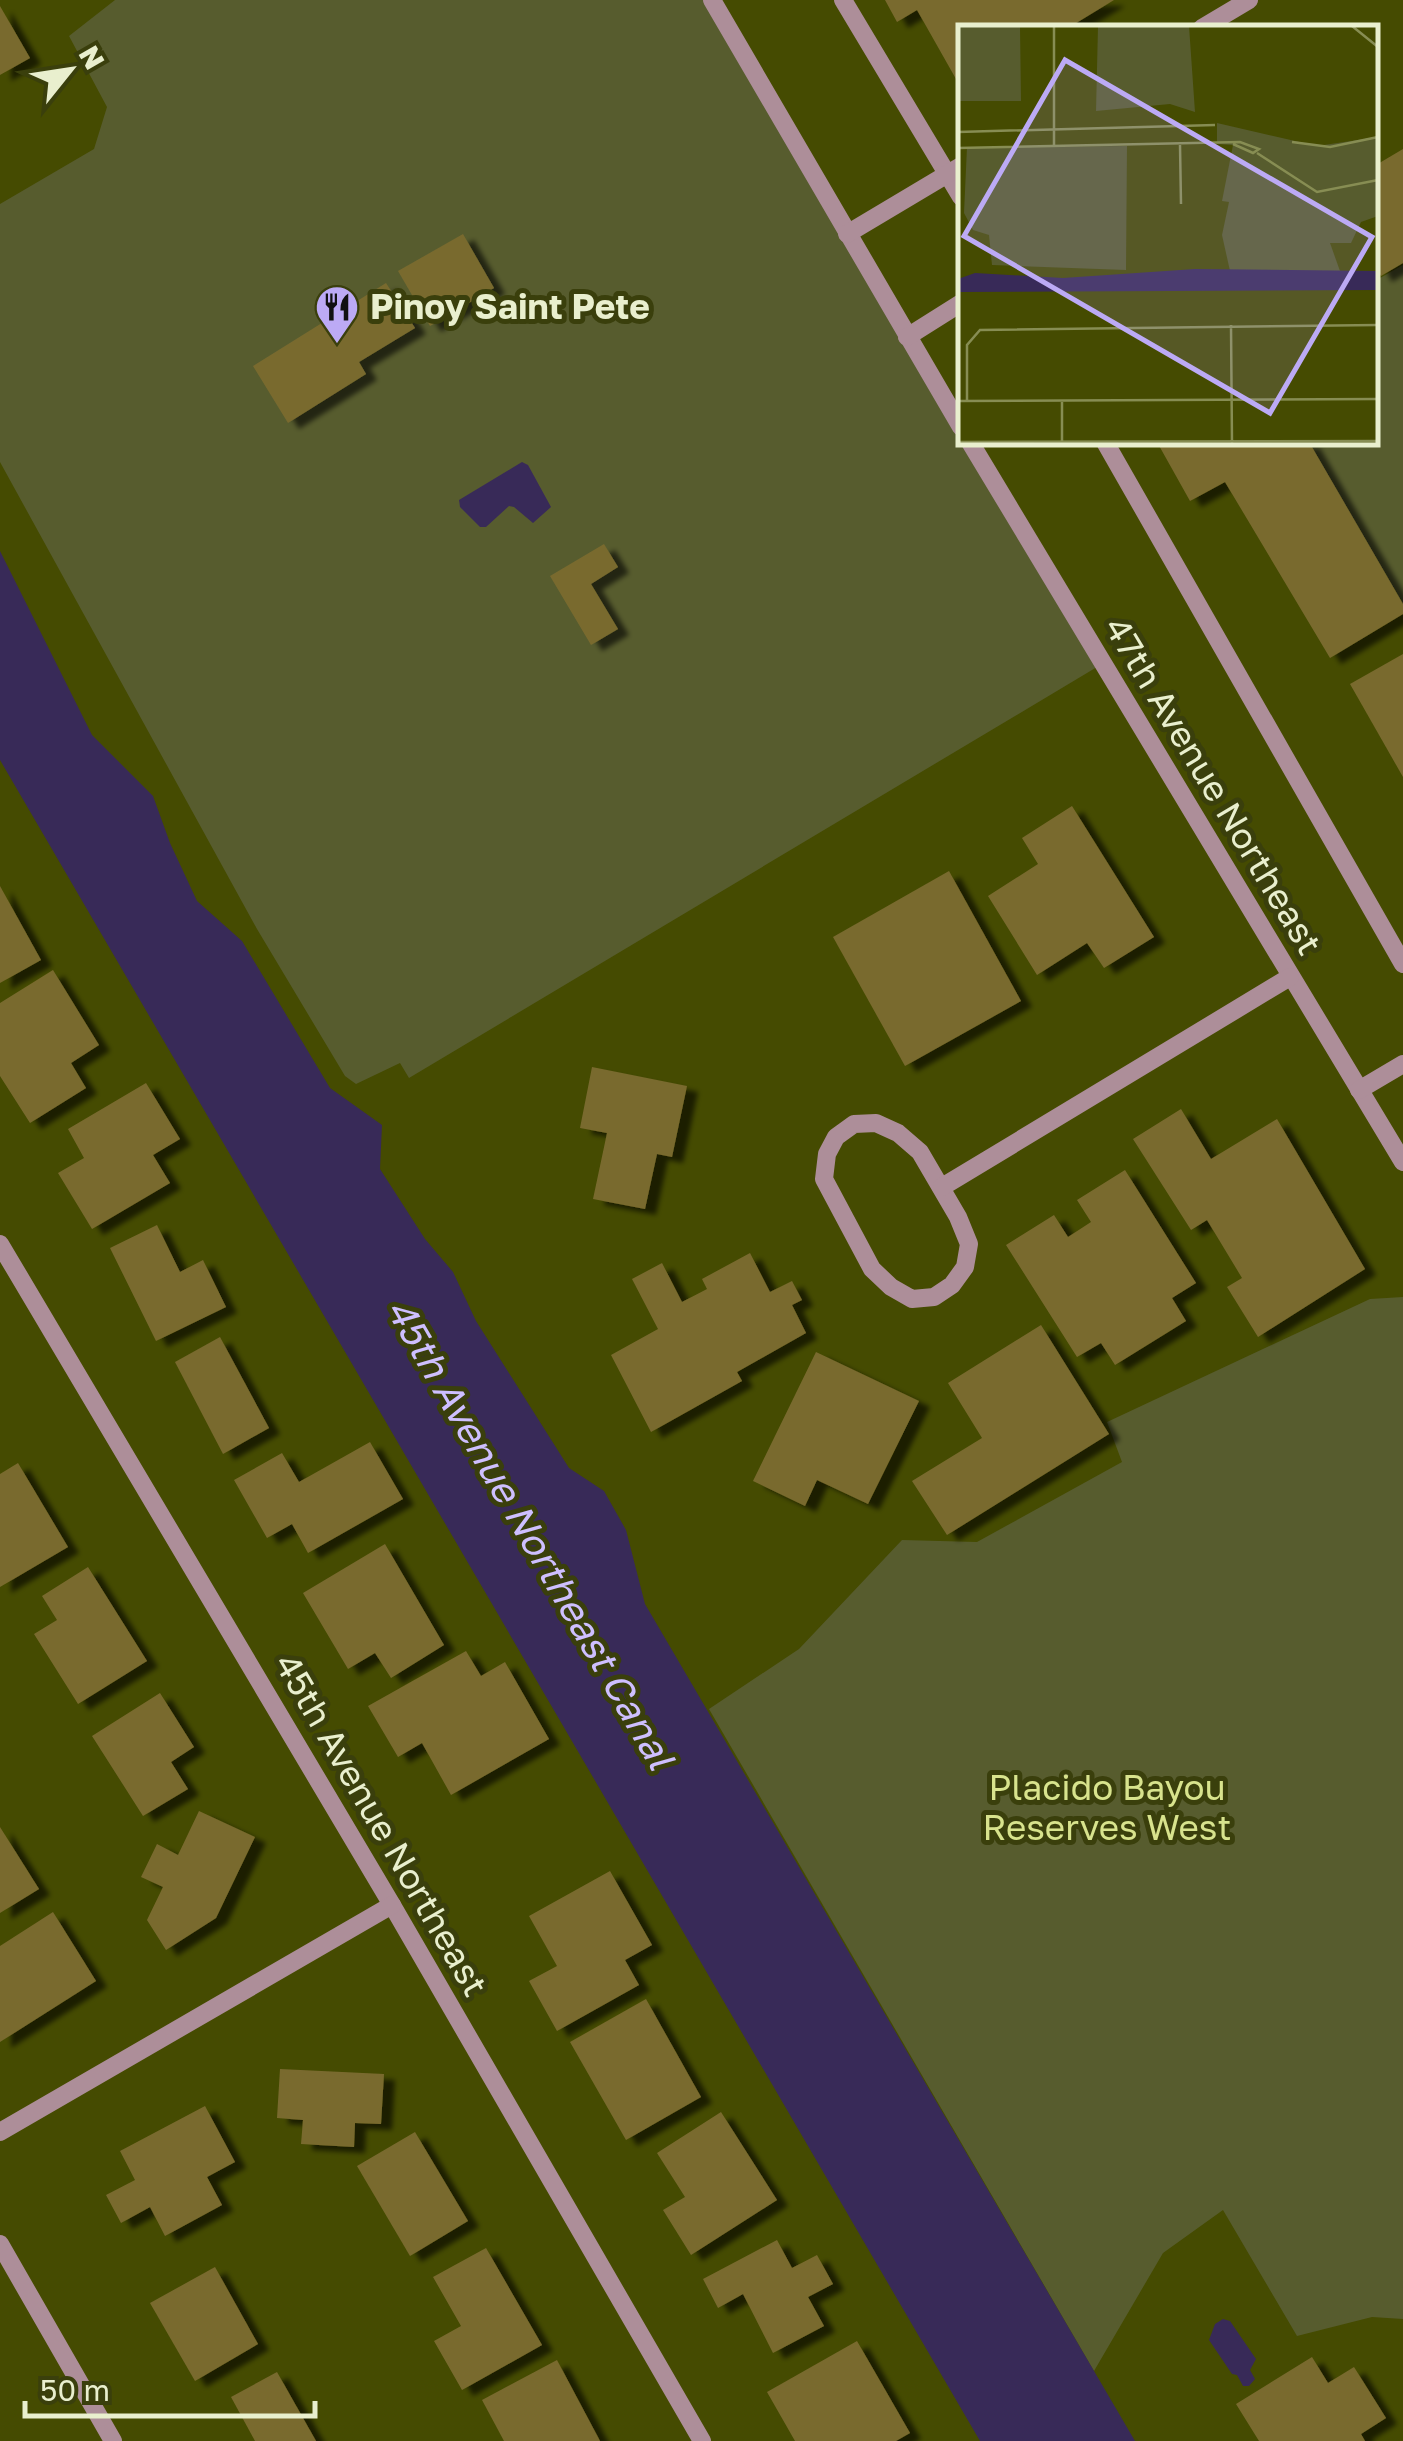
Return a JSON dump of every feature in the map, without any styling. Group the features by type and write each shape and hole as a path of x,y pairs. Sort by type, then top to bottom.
{"street":[{"path":"712,0 958,424"},
{"path":"843,0 953,170 847,234"},
{"path":"1207,25 1248,0"},
{"path":"907,337 958,304"},
{"name":"47th Avenue Northeast","path":"972,445 1403,1162"},
{"path":"1107,445 1403,964"},
{"path":"942,1187 1290,976"},
{"path":"1358,1090 1403,1064"},
{"path":"876,1123 898,1133 920,1152 942,1187 969,1244 965,1267 952,1285 934,1297 912,1299 890,1287 872,1269 824,1179 826,1154 836,1137 854,1124 876,1123"},
{"name":"45th Avenue Northeast","path":"0,1244 392,1905 702,2441"},
{"path":"0,2132 392,1905"},
{"path":"0,2244 114,2441"}],"green space":[{"path":"115,0 712,0 958,424 958,445 971,445 1102,664 409,1078 400,1063 356,1084 345,1076 257,929 0,462 0,204 94,149 107,107 69,36"},
{"path":"1403,265 1403,604 1309,445 1378,445 1378,275 1380,278"},
{"name":"Placido Bayou Reserves West","path":"1403,1297 1403,2319 1372,2317 1297,2336 1223,2210 1163,2253 1094,2371 709,1709 799,1649 902,1540 977,1542 1122,1462 1107,1422 1370,1299"}],"water":[{"path":"522,462 528,465 551,507 533,523 509,506 486,527 480,527 460,507 459,500"},
{"name":"45th Avenue Northeast Canal","path":"0,551 92,735 153,796 197,901 242,941 330,1088 382,1125 380,1169 425,1239 453,1272 476,1321 569,1468 604,1491 626,1530 645,1604 1135,2441 980,2441 0,760"},
{"path":"1223,2319 1230,2321 1256,2359 1250,2370 1255,2379 1249,2386 1243,2386 1237,2375 1232,2374 1209,2340 1215,2324"}],"building":[{"path":"885,0 1114,0 1073,25 958,25 956,79 917,10 897,22"},
{"path":"0,6 30,58 0,75"},
{"path":"1403,149 1403,263 1381,276 1378,271 1378,164"},
{"path":"463,234 494,288 430,326 398,271"},
{"name":"Pinoy Saint Pete","path":"386,283 415,328 359,362 366,374 288,423 253,366"},
{"path":"1159,445 1311,445 1403,604 1403,614 1330,658 1225,482 1190,501"},
{"path":"604,544 618,567 591,584 618,629 591,645 550,576"},
{"path":"1403,654 1403,777 1350,684"},
{"path":"1072,806 1154,937 1104,968 1087,943 1037,975 988,896 1038,864 1022,838"},
{"path":"949,871 1021,1001 905,1066 833,937"},
{"path":"0,886 41,960 0,983"},
{"path":"53,970 99,1045 71,1063 86,1088 30,1123 0,1076 0,1003"},
{"path":"592,1067 687,1086 672,1157 657,1154 645,1209 593,1199 607,1133 580,1128"},
{"path":"146,1083 180,1139 153,1155 170,1183 92,1229 58,1173 84,1158 68,1129"},
{"path":"1181,1109 1211,1159 1277,1119 1365,1269 1258,1337 1227,1287 1242,1278 1207,1220 1191,1230 1133,1139"},
{"path":"1125,1170 1196,1283 1172,1298 1186,1321 1115,1365 1101,1343 1077,1357 1006,1245 1054,1215 1068,1237 1091,1222 1077,1200"},
{"path":"157,1225 180,1272 203,1260 226,1307 156,1341 110,1248"},
{"path":"750,1253 770,1292 792,1281 802,1300 792,1305 806,1333 737,1372 742,1381 651,1432 611,1355 658,1329 632,1279 662,1263 682,1302 707,1289 702,1279"},
{"path":"1041,1325 1109,1434 947,1535 912,1481 982,1438 948,1383"},
{"path":"220,1337 269,1428 223,1454 175,1362"},
{"path":"816,1352 919,1401 868,1504 817,1480 805,1506 753,1481"},
{"path":"370,1442 403,1499 308,1553 292,1524 267,1538 234,1480 282,1453 299,1482"},
{"path":"18,1463 68,1547 0,1587 0,1474"},
{"path":"385,1544 444,1645 391,1678 375,1653 348,1669 303,1593"},
{"path":"88,1567 147,1661 78,1704 34,1634 57,1620 42,1596"},
{"path":"466,1651 481,1676 505,1662 549,1739 451,1795 422,1743 398,1757 368,1706"},
{"path":"160,1693 194,1747 171,1762 188,1789 143,1816 92,1736"},
{"path":"199,1811 255,1837 216,1918 166,1950 147,1920 163,1887 141,1877 157,1844 178,1855"},
{"path":"0,1827 39,1889 0,1913"},
{"path":"610,1871 652,1945 625,1960 639,1985 557,2031 529,1981 557,1966 529,1916"},
{"path":"53,1912 96,1981 0,2042 0,1946"},
{"path":"646,1999 701,2097 626,2140 570,2042"},
{"path":"280,2069 384,2074 381,2124 355,2123 354,2147 301,2144 303,2120 277,2118"},
{"path":"205,2106 235,2162 207,2177 222,2205 165,2236 150,2207 121,2223 106,2195 135,2180 120,2151"},
{"path":"721,2112 777,2200 691,2255 663,2210 685,2197 657,2153"},
{"path":"415,2132 468,2221 410,2256 357,2166"},
{"path":"777,2240 792,2268 817,2255 833,2284 808,2297 824,2326 773,2353 743,2294 718,2308 703,2279"},
{"path":"486,2248 542,2345 462,2390 434,2341 461,2326 433,2277"},
{"path":"215,2267 258,2344 195,2381 150,2303"},
{"path":"857,2341 910,2433 896,2441 795,2441 767,2392"},
{"path":"1312,2357 1328,2383 1354,2367 1386,2418 1361,2434 1365,2441 1259,2441 1236,2404"},
{"path":"557,2360 600,2441 504,2441 482,2400"},
{"path":"277,2372 316,2441 255,2441 231,2397"}],"place":[{"name":"Pinoy Saint Pete","path":"337,345"}]}
